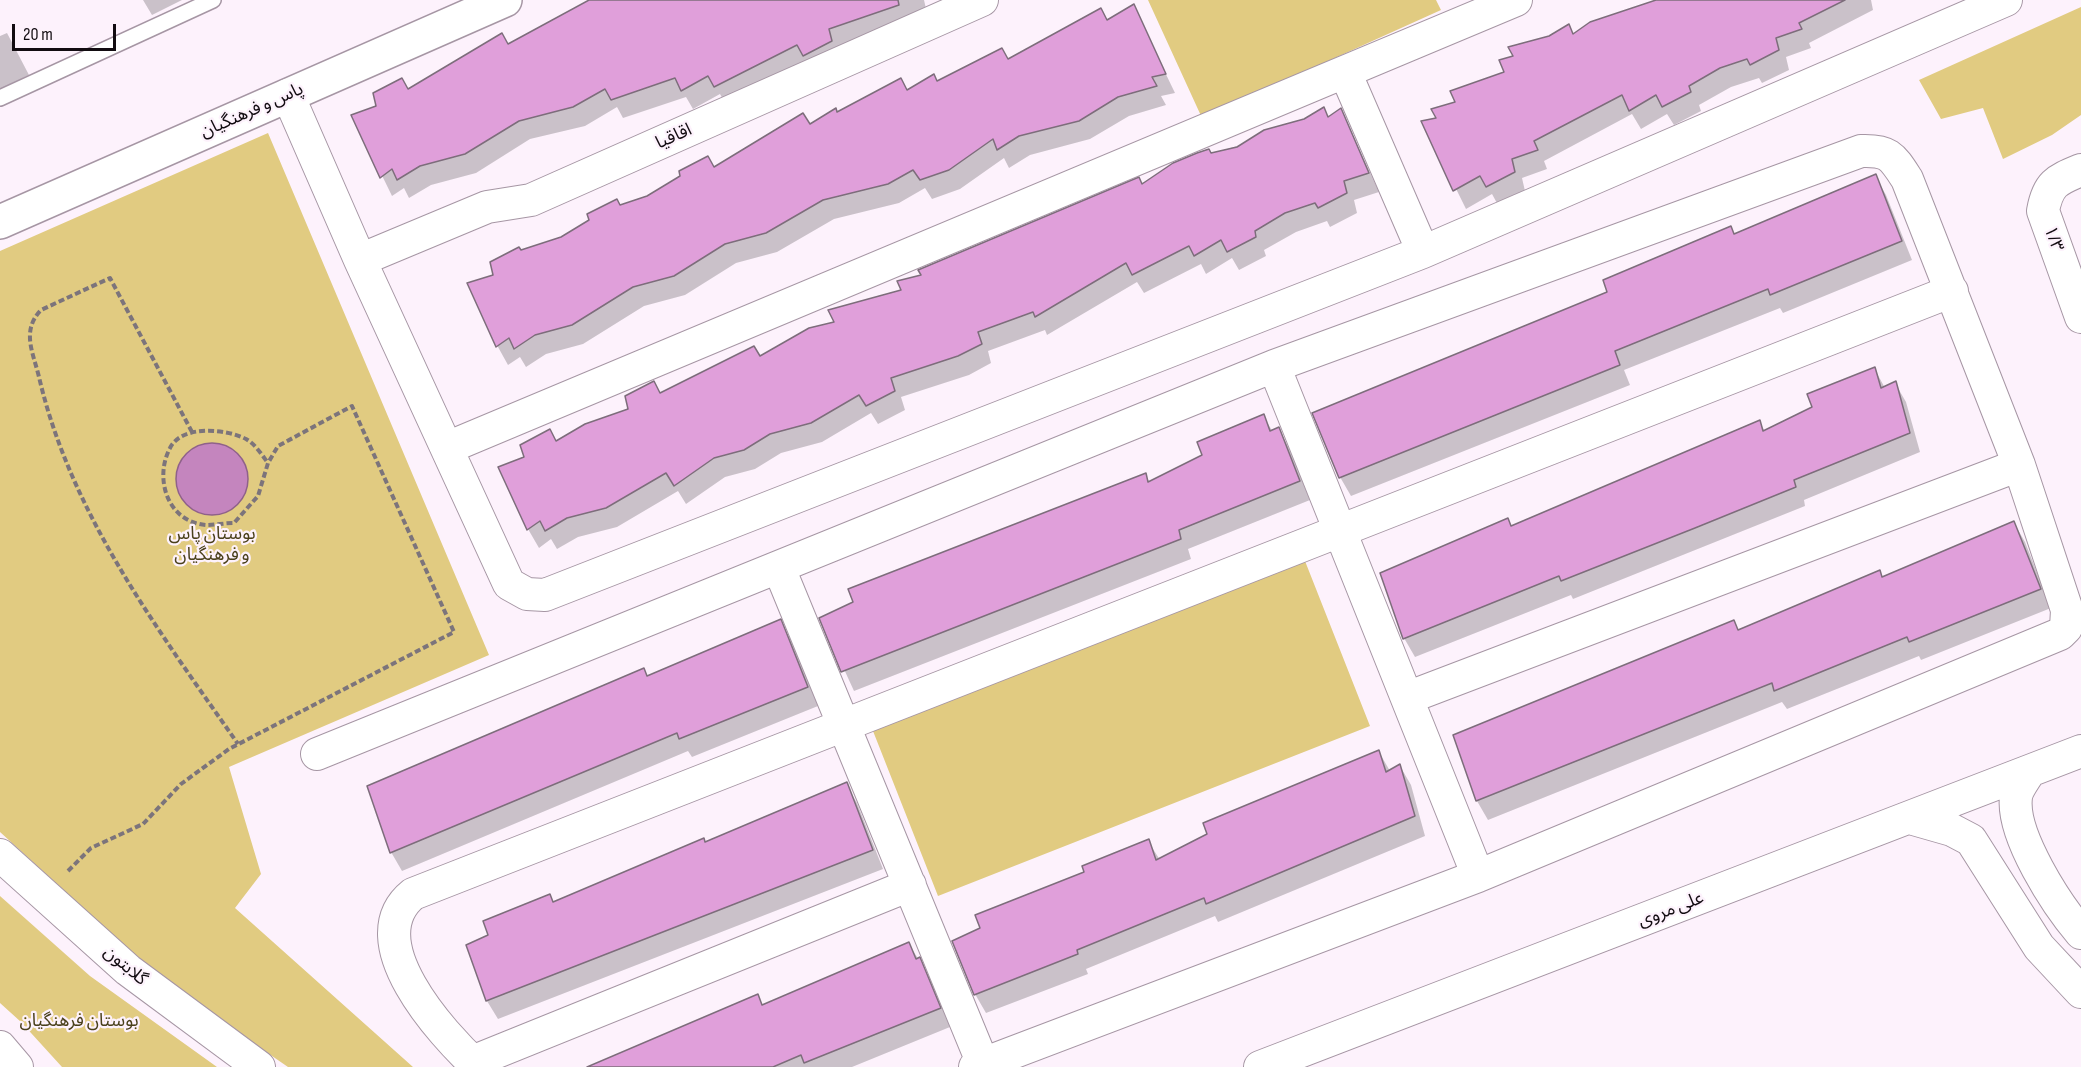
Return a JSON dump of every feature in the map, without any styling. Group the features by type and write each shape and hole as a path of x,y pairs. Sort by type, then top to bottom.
{"street":[{"name":"پاس و فرهنگیان","path":"0,222 505,0"},
{"name":"اقاقیا","path":"360,260 487,207 531,200 982,0"},
{"path":"447,448 1516,0"},
{"path":"288,95 360,260 509,584 527,594 545,595 1423,252 2006,0"},
{"path":"1345,72 1423,252"},
{"path":"317,754 1274,366 1862,151 1882,150 1895,160 1907,179 2019,465 2067,610 2066,628 2060,634 1478,876 979,1065 910,885 779,568"},
{"name":"۱/۳","path":"2081,170 2056,181 2046,194 2043,211 2081,317"},
{"path":"910,885 475,1064 424,1010 408,983 395,931 397,915 402,903 414,894 1952,291"},
{"path":"1274,366 1478,876"},
{"path":"1407,698 2019,465"},
{"name":"علی مروی","path":"1260,1067 2081,751"},
{"path":"2029,772 2015,795 2018,816 2042,879 2062,911 2081,933"},
{"path":"1910,818 1952,830 1971,840 2039,947 2081,992"},
{"name":"گلابتون","path":"0,855 128,970 259,1067"},
{"path":"0,1047 17,1067"}],"lane":[{"path":"0,98 213,0"}],"path":[{"path":"192,432 110,278 41,310 33,318 28,330 44,398 63,453 88,511 149,618 238,744"},
{"path":"45,896 91,848 143,824 181,784 208,763 238,744 454,632 352,406 278,446 268,463 258,496 234,522 204,525 182,516 168,500 161,475 171,445 192,432 222,430 249,440 268,463"}],"green space":[{"path":"1148,0 1436,0 1441,10 1202,118"},
{"path":"2081,7 2081,115 2052,135 2003,159 1983,108 1941,119 1919,80"},
{"name":"بوستان پاس و فرهنگیان","path":"268,133 489,655 229,767 261,874 235,908 413,1067 288,1067 163,981 0,832 0,251"},
{"path":"1305,561 1370,726 938,896 873,731"},
{"name":"بوستان فرهنگیان","path":"0,896 90,976 217,1067 62,1067 21,1022 0,1003"}],"shaded area":[{"path":"212,443 226,446 238,453 245,465 248,479 245,493 238,505 226,512 212,515 198,512 186,505 179,493 176,479 179,465 186,453 198,446"}],"building":[{"path":"589,0 898,0 899,5 829,29 832,41 803,56 797,45 714,87 708,76 681,91 675,78 611,100 605,89 573,107 519,121 465,154 420,166 397,180 392,169 380,178 351,115 376,106 373,93 402,78 408,89 502,33 508,44"},
{"path":"1656,0 1845,0 1799,23 1802,29 1776,38 1779,50 1750,65 1747,59 1720,68 1689,86 1691,92 1662,107 1656,95 1629,111 1622,95 1534,141 1538,150 1512,159 1515,172 1486,187 1480,176 1453,191 1421,121 1436,118 1431,109 1455,102 1450,91 1504,72 1499,60 1513,56 1508,47 1549,36 1569,24 1573,34 1590,22"},
{"path":"1134,4 1166,74 1152,77 1157,86 1118,97 1079,121 1019,136 997,150 993,139 949,170 920,180 913,170 888,184 823,200 766,233 725,244 674,276 633,287 572,325 535,335 514,349 509,338 496,347 467,283 493,275 490,262 519,247 521,250 561,237 589,220 587,214 617,199 620,205 647,196 680,176 679,171 708,156 714,167 803,113 810,124 836,108 837,112 901,78 907,90 934,74 937,81 1002,48 1008,59 1101,8 1107,20"},
{"path":"1324,107 1328,117 1341,108 1369,173 1344,181 1347,193 1318,208 1315,203 1285,213 1255,231 1256,237 1227,252 1221,240 1194,256 1189,246 1132,275 1126,263 1035,317 1033,312 978,332 982,344 958,356 891,378 895,391 866,406 859,395 811,423 770,434 744,450 714,458 674,486 666,473 606,508 567,518 545,531 540,521 527,530 498,467 524,457 520,445 550,429 556,441 585,424 628,409 625,396 654,381 660,393 754,346 760,356 809,328 834,322 828,310 901,290 897,281 921,275 918,270 1139,177 1142,184 1173,163 1197,153 1209,149 1211,153 1237,147 1264,130 1304,119"},
{"path":"1876,174 1902,241 1770,295 1768,289 1615,351 1620,365 1339,478 1312,413 1607,292 1603,280 1731,226 1734,234"},
{"path":"1875,367 1881,388 1896,381 1910,433 1794,480 1796,487 1561,581 1559,576 1403,639 1380,573 1508,518 1511,526 1760,420 1763,431 1812,407 1807,394"},
{"path":"1264,414 1270,431 1279,427 1300,481 1179,530 1181,539 841,672 819,618 853,602 848,589 1146,473 1148,482 1202,455 1197,442"},
{"path":"2014,521 2041,589 1909,642 1907,637 1774,691 1772,683 1476,801 1453,735 1734,620 1738,630 1880,570 1882,577"},
{"path":"781,619 808,687 679,739 677,733 390,853 367,786 644,668 647,676"},
{"path":"1379,750 1386,772 1400,764 1415,816 1206,904 1204,898 1077,950 1078,954 974,995 952,941 980,928 975,915 1084,872 1082,866 1149,839 1156,860 1207,834 1203,823"},
{"path":"847,782 873,850 486,1001 466,945 488,935 483,921 550,894 553,902 704,838 705,842"},
{"path":"909,942 916,959 920,957 941,1008 804,1063 801,1055 773,1067 587,1067 758,994 762,1005"}]}
